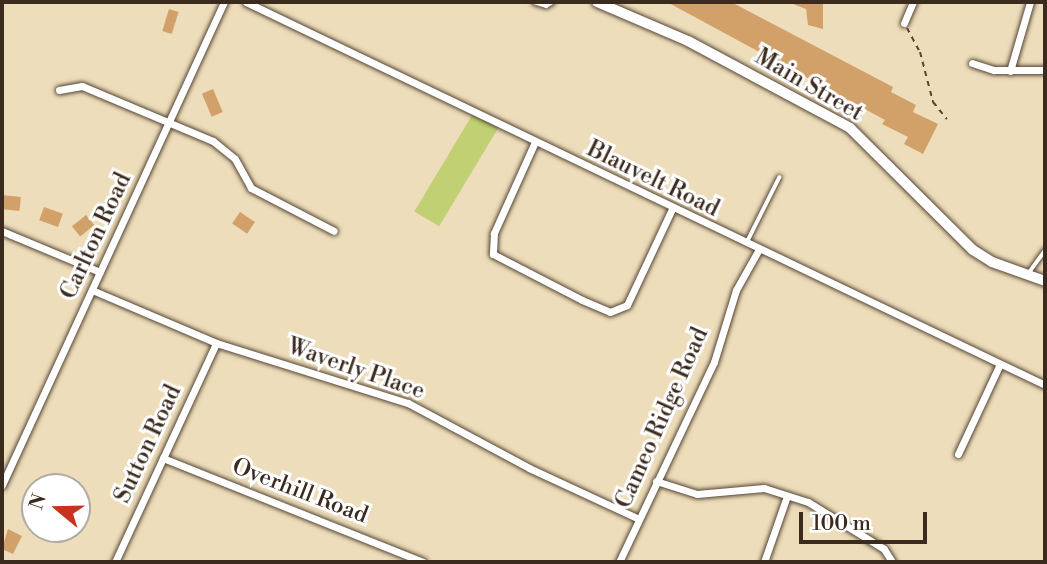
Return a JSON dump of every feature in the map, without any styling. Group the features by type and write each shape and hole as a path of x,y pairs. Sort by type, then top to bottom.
{"main road":[{"name":"Main Street","path":"597,2 688,41 850,128 973,250 1027,276 1045,281"}],"street":[{"name":"Carlton Road","path":"2,485 171,123 224,2"},
{"name":"Blauvelt Road","path":"246,2 534,144 1045,385"},
{"path":"904,23 912,2"},
{"path":"1010,71 1030,2"},
{"path":"972,63 1010,71 1045,70"},
{"path":"59,90 82,86 226,148 250,188 334,231"},
{"path":"534,144 494,233 494,254 582,300 610,312 627,305 672,209"},
{"path":"2,230 100,272"},
{"name":"Cameo Ridge Road","path":"618,562 714,362 736,290 758,251"},
{"name":"Waverly Place","path":"92,290 216,343 408,403 529,468 639,519"},
{"name":"Sutton Road","path":"115,562 216,343"},
{"path":"958,454 1000,365"},
{"name":"Overhill Road","path":"163,458 424,562"},
{"path":"656,481 697,494 764,488 788,496 841,520 884,549 892,562"},
{"path":"764,562 788,496"}],"lane":[{"path":"534,2 546,6 552,2"},
{"path":"745,245 779,178"},
{"path":"1027,276 1045,251"}],"path":[{"path":"904,23 920,52 933,102 947,119"}],"green space":[{"path":"474,112 499,127 439,226 414,211"}],"building":[{"path":"667,2 731,2 893,87 891,92 916,105 913,112 938,124 923,154 904,144 908,137 882,124 885,120"},
{"path":"788,2 823,2 823,29 808,25 806,9"},
{"path":"169,9 179,12 172,34 162,31"},
{"path":"213,89 223,112 212,117 202,94"},
{"path":"2,195 21,197 19,211 2,209"},
{"path":"44,207 63,214 58,227 39,220"},
{"path":"240,212 255,222 247,234 232,224"},
{"path":"86,215 94,225 80,236 72,226"},
{"path":"8,529 21,536 13,554 2,549"}]}
